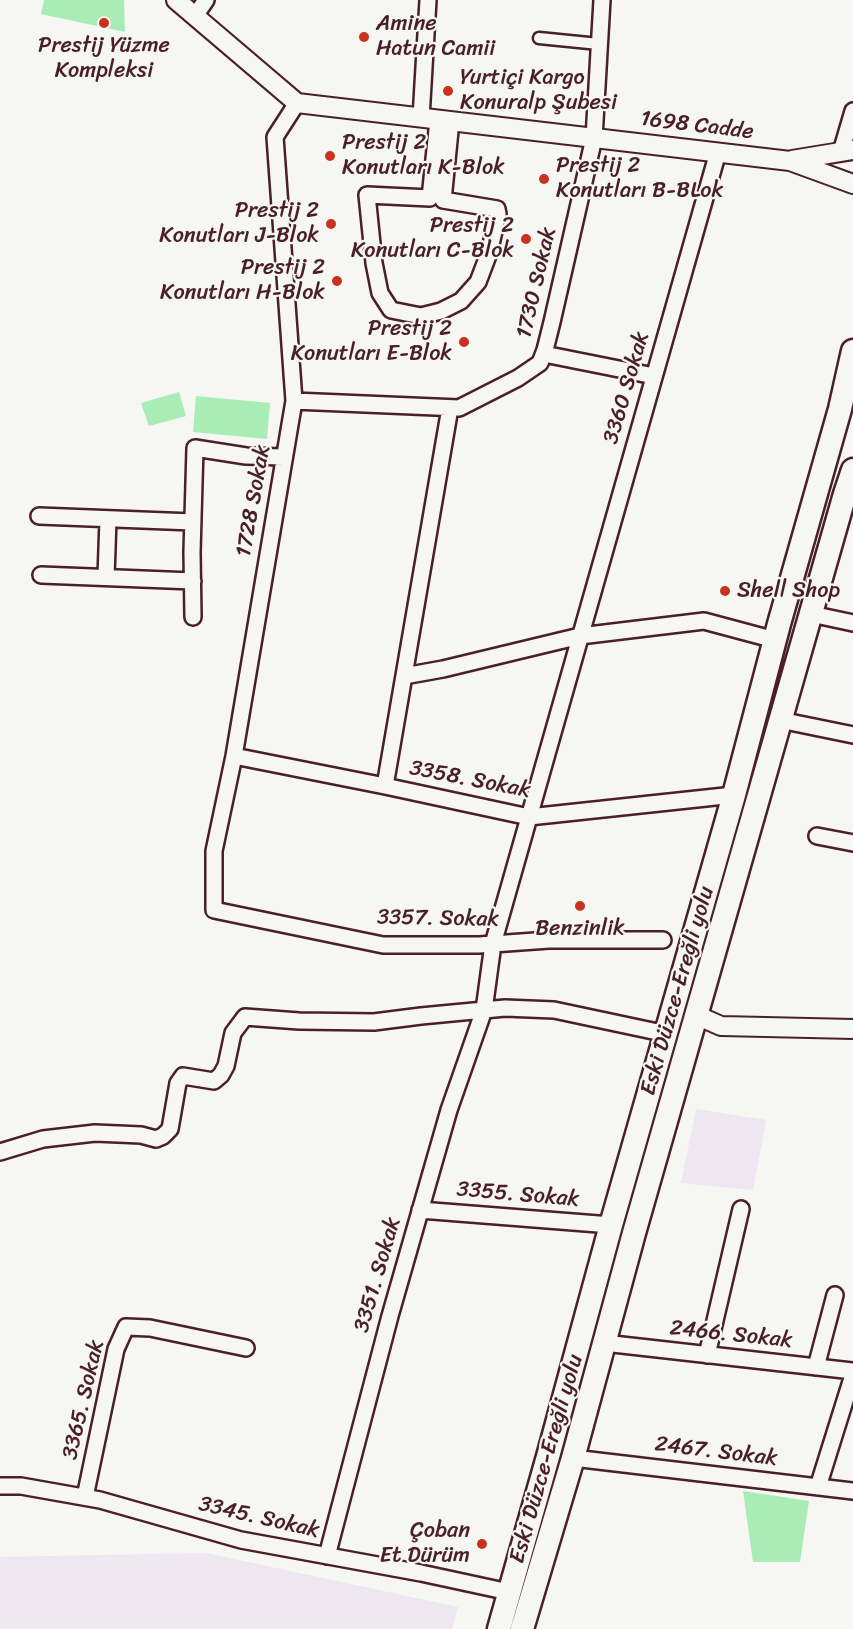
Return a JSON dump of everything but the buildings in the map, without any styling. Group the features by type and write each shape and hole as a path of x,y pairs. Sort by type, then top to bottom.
{"main road":[{"name":"Eski Düzce-Ereğli yolu","path":"499,1629 611,1225 735,795 775,640 840,409 853,351"},
{"name":"Eski Düzce-Ereğli yolu","path":"522,1629 573,1458 634,1233 780,720 849,494 853,470"}],"street":[{"path":"176,0 297,103"},
{"path":"195,16 206,0"},
{"path":"428,0 437,119 443,200 497,209 498,214 489,253 478,282 461,301 421,316 391,310 380,293 374,263 368,195 430,198 437,119"},
{"name":"1730 Sokak","path":"294,401 459,408 518,378 540,363 594,138 602,0"},
{"path":"539,38 599,44"},
{"name":"1698 Cadde","path":"297,103 790,161 853,184"},
{"name":"1728 Sokak","path":"214,910 214,851 234,756 294,401 275,137 297,103"},
{"path":"790,161 847,151 853,111"},
{"name":"3360 Sokak","path":"529,817 718,152"},
{"path":"544,354 654,376"},
{"path":"385,786 450,408"},
{"path":"193,617 195,448 246,456 284,457"},
{"path":"39,516 193,522"},
{"path":"106,578 108,519"},
{"path":"41,575 192,581"},
{"path":"811,614 853,623"},
{"path":"404,676 580,636 704,621 775,640"},
{"path":"780,720 853,735"},
{"name":"3358. Sokak","path":"234,756 529,817 735,795"},
{"name":"3351. Sokak","path":"327,1556 420,1210 449,1110 484,1010 493,944 529,817"},
{"path":"817,836 853,843"},
{"name":"3357. Sokak","path":"214,910 383,945 493,944 549,940 663,940"},
{"path":"0,1152 43,1139 95,1133 141,1135 156,1139 163,1136 170,1129 178,1083 183,1076 214,1081 221,1075 226,1066 233,1033 245,1017 299,1021 374,1022 505,1008 554,1010 667,1034"},
{"path":"696,1015 721,1026 853,1029"},
{"path":"707,1355 741,1209"},
{"name":"3355. Sokak","path":"420,1210 611,1225"},
{"path":"816,1367 835,1295"},
{"name":"3365. Sokak","path":"86,1497 116,1350 126,1327 150,1328 246,1348"},
{"name":"2466. Sokak","path":"604,1343 853,1373"},
{"path":"818,1487 853,1373"},
{"name":"2467. Sokak","path":"573,1458 853,1491"},
{"name":"3345. Sokak","path":"0,1486 21,1486 86,1497 241,1540 421,1573 509,1592"}],"shaded area":[{"path":"696,1109 766,1120 753,1190 681,1183"},
{"path":"206,1553 458,1607 452,1629 0,1629 0,1557"}],"green space":[{"name":"Prestij Yüzme Kompleksi","path":"44,0 124,0 125,32 41,14"},
{"path":"179,392 186,416 149,426 141,403"},
{"path":"196,396 270,403 267,439 193,432"},
{"path":"743,1491 809,1501 800,1562 753,1562"}],"place":[{"name":"Prestij Yüzme Kompleksi","path":"104,23"},
{"name":"Amine Hatun Camii","path":"364,37"},
{"name":"Yurtiçi Kargo Konuralp Şubesi","path":"448,91"},
{"name":"Prestij 2 Konutları K-Blok","path":"330,156"},
{"name":"Prestij 2 Konutları B-BLok","path":"544,179"},
{"name":"Prestij 2 Konutları J-Blok","path":"331,224"},
{"name":"Prestij 2 Konutları C-Blok","path":"526,239"},
{"name":"Prestij 2 Konutları H-Blok","path":"337,281"},
{"name":"Prestij 2 Konutları E-Blok","path":"464,342"},
{"name":"Shell Shop","path":"725,591"},
{"name":"Benzinlik","path":"580,906"},
{"name":"Çoban Et Dürüm","path":"482,1544"}]}
